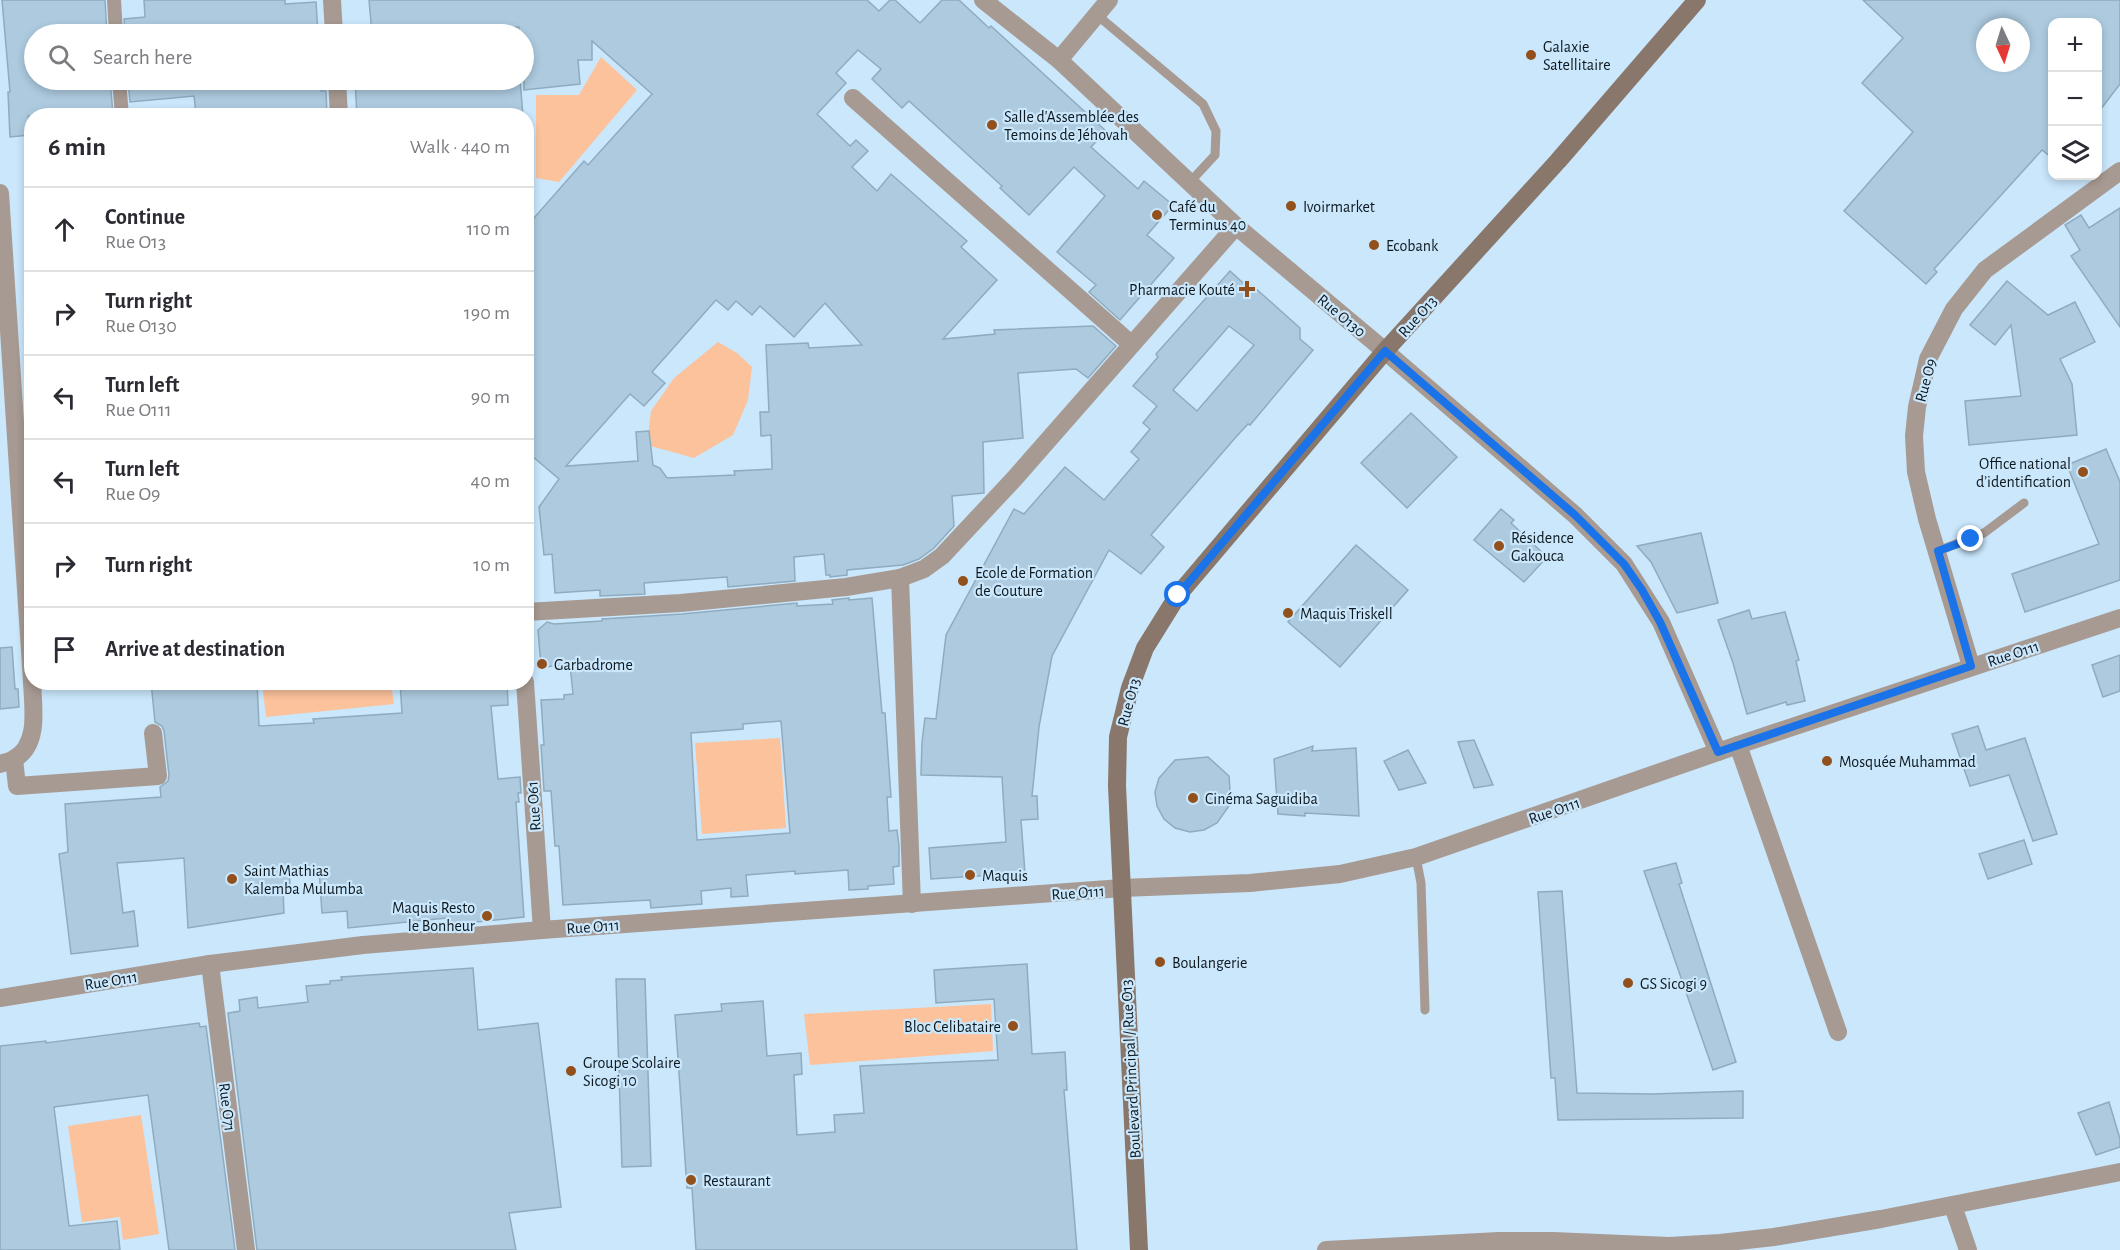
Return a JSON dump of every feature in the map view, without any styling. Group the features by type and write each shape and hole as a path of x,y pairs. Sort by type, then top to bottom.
{"main road":[{"name":"Rue O13","path":"1122,888 1117,786 1118,737 1130,688 1146,648 1178,595 1385,351 1558,161 1696,0"},
{"name":"Boulevard Principal / Rue O13","path":"1122,888 1139,1250"}],"street":[{"path":"114,0 115,24"},
{"path":"332,0 333,24"},
{"name":"Rue O130","path":"983,0 1059,60 1236,226 1575,515 1624,564 1660,622 1718,752"},
{"path":"1059,60 1109,0"},
{"path":"120,90 121,108"},
{"path":"338,90 339,108"},
{"path":"854,98 1131,344"},
{"name":"Rue O9","path":"1971,666 1927,519 1916,472 1914,436 1917,407 1928,359 1954,309 1986,270 2120,171"},
{"path":"0,193 24,560"},
{"path":"534,612 681,603 846,586 900,578 924,569 942,556 1014,479 1236,226"},
{"path":"900,578 912,904"},
{"name":"Rue O111","path":"0,998 210,964 363,945 1122,888 1304,879 1366,870 1416,857 1738,745 2120,618"},
{"path":"32,690 34,716 29,745 7,762 17,786 158,776 153,733"},
{"name":"Rue O61","path":"526,690 542,930"},
{"path":"1738,745 1838,1032"},
{"name":"Rue O71","path":"210,964 246,1250"},
{"path":"1326,1250 1516,1241 1669,1246 1710,1244 1774,1237 1953,1206 2120,1172"},
{"path":"1953,1206 1968,1250"}],"lane":[{"path":"1097,15 1203,104 1216,131 1215,155 1190,182"},
{"path":"1938,551 1984,533 2024,503"},
{"path":"1416,857 1421,883 1425,1010"}],"shaded area":[{"path":"601,57 637,90 559,182 536,178 536,95 579,95"},
{"path":"718,342 737,353 752,367 748,400 733,435 694,458 647,445 651,411 674,378"},
{"path":"263,690 392,690 394,704 266,717"},
{"path":"780,738 786,828 702,834 695,743"},
{"path":"991,1004 993,1051 810,1065 804,1014"},
{"path":"141,1115 159,1234 123,1240 120,1217 82,1222 68,1126"}],"building":[{"path":"2,0 105,0 106,24 24,24 24,90 111,90 112,108 24,108 24,136 10,137 8,92 10,92"},
{"path":"144,0 285,0 285,4 316,2 317,24 124,24 124,19 145,17"},
{"path":"369,0 867,0 879,11 890,0 895,0 920,23 942,0 959,0 989,28 991,26 1106,131 1091,147 1138,189 1144,181 1173,205 1147,235 1174,258 1120,320 1089,292 1096,285 1057,252 1105,196 1074,167 1029,215 1000,188 1002,186 909,101 902,108 872,79 881,69 858,50 836,73 846,83 817,114 850,146 856,140 868,151 852,167 877,191 891,174 967,241 961,247 997,280 943,339 995,334 994,330 1093,326 1116,346 1088,378 1076,369 1018,373 1023,438 983,442 984,493 952,496 954,526 934,548 919,559 903,565 847,570 847,575 830,577 826,575 824,554 794,557 795,581 728,587 727,577 644,583 645,594 600,596 600,590 555,593 552,554 544,555 539,507 559,479 534,458 534,218 584,161 588,165 652,94 592,41 592,60 578,60 580,84 534,89 534,24 371,24","holes":["716,300 728,310 736,301 752,315 760,306 794,337 825,303 862,345 809,348 808,343 766,345 769,412 760,412 761,436 771,435 772,469 734,471 735,475 667,478 660,468 653,465 649,431 636,432 638,461 566,466 630,394 644,406 665,383 652,372"]},
{"path":"1863,0 2120,0 2120,84 2102,107 2102,18 2048,18 2048,155 2042,150 1934,269 1937,272 1926,284 1844,211 1913,132 1862,83 1903,38"},
{"path":"129,90 321,90 326,91 327,108 195,108 194,96 130,102"},
{"path":"356,90 521,90 522,108 357,108"},
{"path":"2120,208 2120,327 2071,256 2080,250 2065,225 2081,215 2089,228"},
{"path":"1230,271 1252,291 1255,288 1300,328 1300,339 1313,350 1250,425 1248,424 1236,437 1151,535 1164,547 1141,574 1109,550 1052,656 1039,727 1032,796 1037,796 1038,819 1021,820 1025,873 931,879 929,848 1006,842 1002,777 921,775 925,718 936,719 946,635 1014,509 1024,514 1065,467 1104,500 1139,459 1131,452 1150,429 1143,423 1157,406 1133,386 1158,357 1156,354","holes":["1229,326 1254,345 1197,411 1173,390"]},
{"path":"2007,281 2048,315 2075,302 2095,342 2060,359 2072,384 2077,435 1969,445 1965,401 2021,396 2011,325 1995,345 1970,325"},
{"path":"1411,413 1457,457 1407,508 1361,463"},
{"path":"2106,449 2120,482 2120,580 2025,612 2012,574 2099,544 2067,465"},
{"name":"Résidence Gakouca","path":"1501,509 1514,520 1511,523 1547,557 1524,582 1474,540"},
{"path":"1701,533 1718,603 1677,613 1651,562 1637,546"},
{"path":"1356,545 1408,590 1340,667 1288,622"},
{"path":"872,598 882,713 885,713 891,797 887,797 889,831 897,830 899,846 899,866 893,867 894,884 849,890 848,870 795,874 795,871 746,875 748,896 731,897 731,888 701,891 702,904 651,908 650,900 563,905 559,846 555,846 551,791 544,791 541,700 564,699 564,695 573,694 570,665 541,667 538,630 547,622 554,624 602,621 602,619 797,603 797,606 833,604 832,600","holes":["781,721 790,833 697,840 691,733 743,729 743,724"]},
{"path":"1749,610 1752,619 1785,612 1799,660 1796,661 1805,701 1787,705 1786,702 1747,714 1718,620"},
{"path":"12,647 15,689 18,689 19,707 0,709 0,648"},
{"path":"2120,655 2120,691 2103,697 2092,665"},
{"path":"152,690 257,690 259,726 314,723 313,719 402,713 401,690 507,690 508,705 491,706 498,779 520,777 521,793 518,793 519,802 516,802 524,917 448,925 447,918 348,928 347,911 322,913 319,870 289,870 290,885 283,889 284,913 188,928 184,858 117,863 123,913 134,911 138,946 71,954 59,854 68,852 65,804 161,797 160,787 168,781 169,775 164,731 162,726 155,722"},
{"path":"1978,726 1986,750 2025,738 2057,834 2033,841 2009,775 1970,786 1952,734"},
{"path":"1474,740 1493,785 1474,788 1458,742"},
{"path":"1313,746 1312,751 1356,748 1359,816 1278,814 1274,759"},
{"path":"1408,750 1426,783 1399,790 1384,761"},
{"name":"Cinéma Saguidiba","path":"1208,757 1229,776 1231,803 1217,823 1204,830 1190,832 1175,828 1164,819 1157,806 1155,792 1159,778 1175,760"},
{"path":"2024,840 2032,864 1988,879 1979,854"},
{"path":"1676,863 1682,883 1679,884 1736,1062 1713,1070 1644,871"},
{"path":"1562,891 1577,1093 1652,1094 1743,1091 1743,1118 1558,1120 1555,1078 1551,1078 1538,892"},
{"path":"1027,964 1032,1054 1065,1052 1067,1090 1064,1090 1077,1250 696,1250 692,1188 687,1188 675,1015 722,1011 721,1004 763,1001 767,1056 801,1053 802,1074 794,1075 797,1135 835,1132 834,1115 864,1113 860,1066 998,1060 994,999 936,1003 934,970"},
{"path":"473,968 478,1030 538,1023 561,1207 509,1213 516,1250 257,1250 228,1013 240,1011 239,1000 257,997 258,1008 308,1002 306,986 330,984 330,981 342,980 341,977"},
{"path":"616,979 645,979 651,1166 622,1167"},
{"path":"199,1023 200,1027 206,1026 235,1250 169,1250 148,1095 54,1107 69,1226 117,1221 120,1250 0,1250 0,1046 46,1041 46,1043"},
{"path":"2109,1102 2120,1139 2120,1147 2096,1155 2078,1113"}],"place":[{"name":"Galaxie Satellitaire","path":"1531,55"},
{"name":"Salle d'Assemblée des Temoins de Jéhovah","path":"992,125"},
{"name":"Ivoirmarket","path":"1291,206"},
{"name":"Café du Terminus 40","path":"1157,215"},
{"name":"Ecobank","path":"1374,245"},
{"name":"Pharmacie Kouté","path":"1247,289"},
{"name":"Office national d’identification","path":"2083,472"},
{"name":"Résidence Gakouca","path":"1499,546"},
{"name":"Ecole de Formation de Couture","path":"963,581"},
{"name":"Maquis Triskell","path":"1288,613"},
{"name":"Garbadrome","path":"542,664"},
{"name":"Mosquée Muhammad","path":"1827,761"},
{"name":"Cinéma Saguidiba","path":"1193,798"},
{"name":"Maquis","path":"970,875"},
{"name":"Saint Mathias Kalemba Mulumba","path":"232,879"},
{"name":"Maquis Resto le Bonheur","path":"487,916"},
{"name":"Boulangerie","path":"1160,962"},
{"name":"GS Sicogi 9","path":"1628,983"},
{"name":"Bloc Celibataire","path":"1013,1026"},
{"name":"Groupe Scolaire Sicogi 10","path":"571,1071"},
{"name":"Restaurant","path":"691,1180"}],"route":[{"path":"1178,595 1385,351 1575,515 1624,564 1660,622 1718,752 1971,666 1938,551 1971,539"}]}
